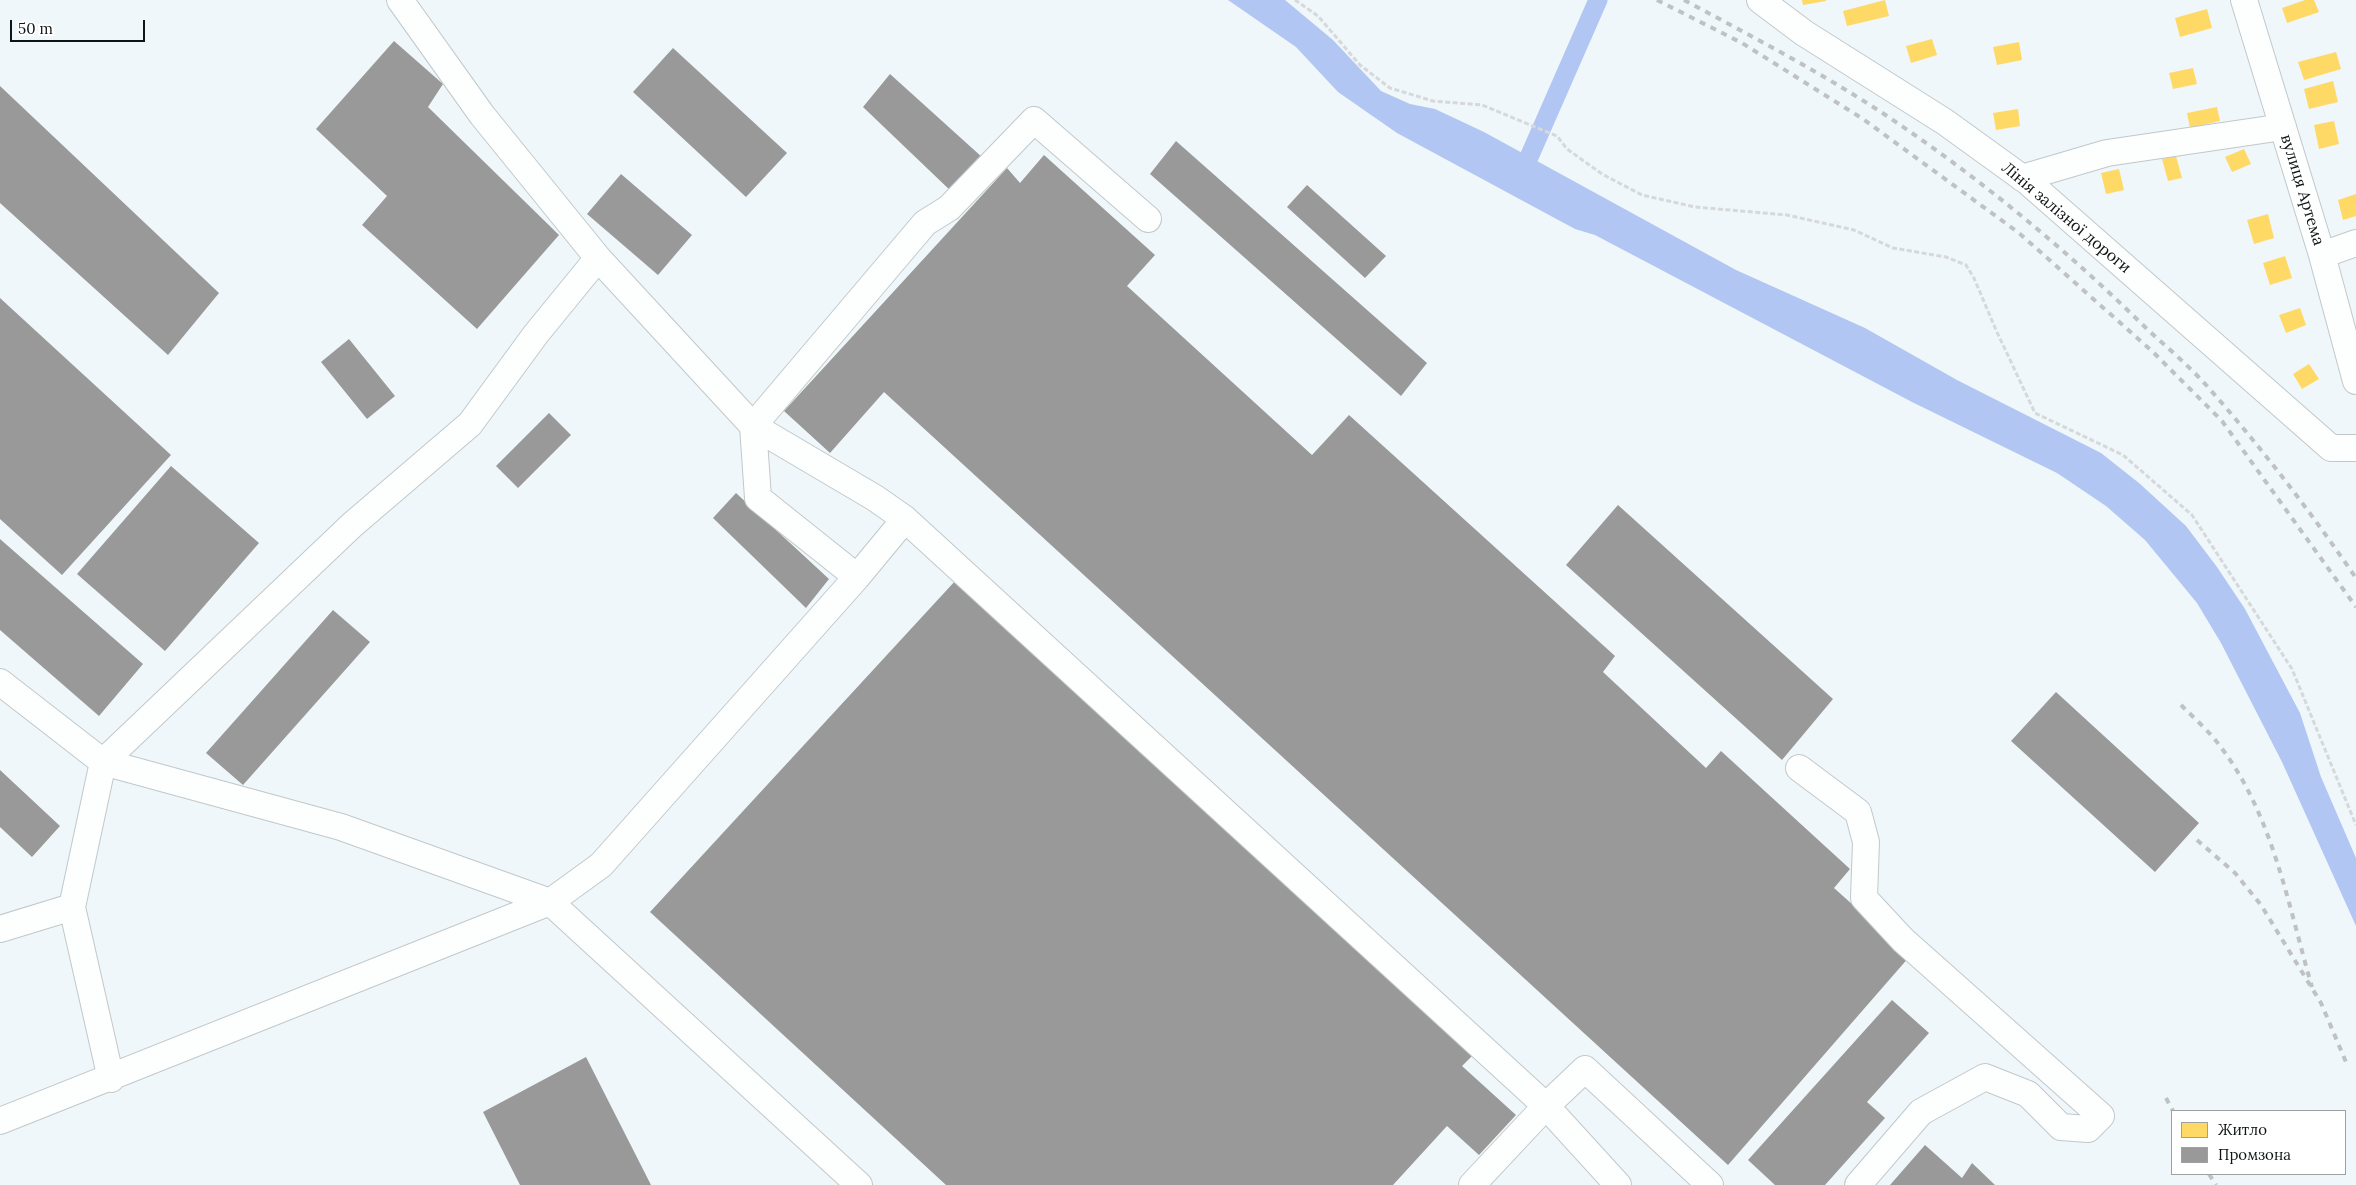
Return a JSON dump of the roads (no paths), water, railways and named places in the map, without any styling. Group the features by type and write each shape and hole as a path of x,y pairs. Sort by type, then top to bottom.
{"street":[{"path":"400,0 482,115 598,258 753,426 875,498 905,519 1546,1106 1618,1185"},
{"name":"Лінія залізної дороги","path":"1760,0 1804,33 1945,122 2022,178 2331,448 2356,448"},
{"name":"вулиця Артема","path":"2244,0 2322,255 2356,381"},
{"path":"857,577 758,498 753,426 925,224 949,208 1034,120 1148,219"},
{"path":"2022,178 2107,153 2283,127"},
{"path":"2322,255 2356,243"},
{"path":"111,1079 72,907 103,762 352,524 470,424 536,334 598,258"},
{"path":"0,1121 111,1079 550,902 601,865 857,577 905,519"},
{"path":"0,682 103,762 341,827 550,902 859,1185"},
{"path":"1799,768 1858,812 1866,842 1864,898 1903,940 2101,1116 2088,1129 2061,1127 2028,1094 1985,1077 1921,1112 1858,1185"},
{"path":"0,929 72,907"},
{"path":"1472,1185 1546,1106 1585,1069 1710,1185"}],"water":[{"path":"1228,0 1285,0 1333,40 1381,91 1410,104 1435,109 1484,132 1736,270 1865,328 1957,380 2101,453 2139,483 2186,526 2217,567 2245,609 2300,713 2321,777 2356,858 2356,926 2282,762 2221,643 2197,603 2145,540 2106,506 2057,473 1912,402 1595,235 1575,229 1397,133 1338,92 1296,47"}],"waterway":[{"path":"1519,180 1598,0"}],"railway":[{"path":"1657,0 1742,43 1863,119 2019,233 2153,352 2222,421 2356,607"},
{"path":"1684,0 1812,70 1887,116 1956,165 2055,244 2186,364 2207,386 2247,432 2321,528 2356,578"},
{"path":"2181,705 2220,746 2238,773 2253,801 2277,862 2312,987"},
{"path":"2197,840 2235,873 2261,905 2321,1003 2346,1062"},
{"path":"2166,1098 2172,1110"},
{"path":"2210,1175 2216,1185"}]}
